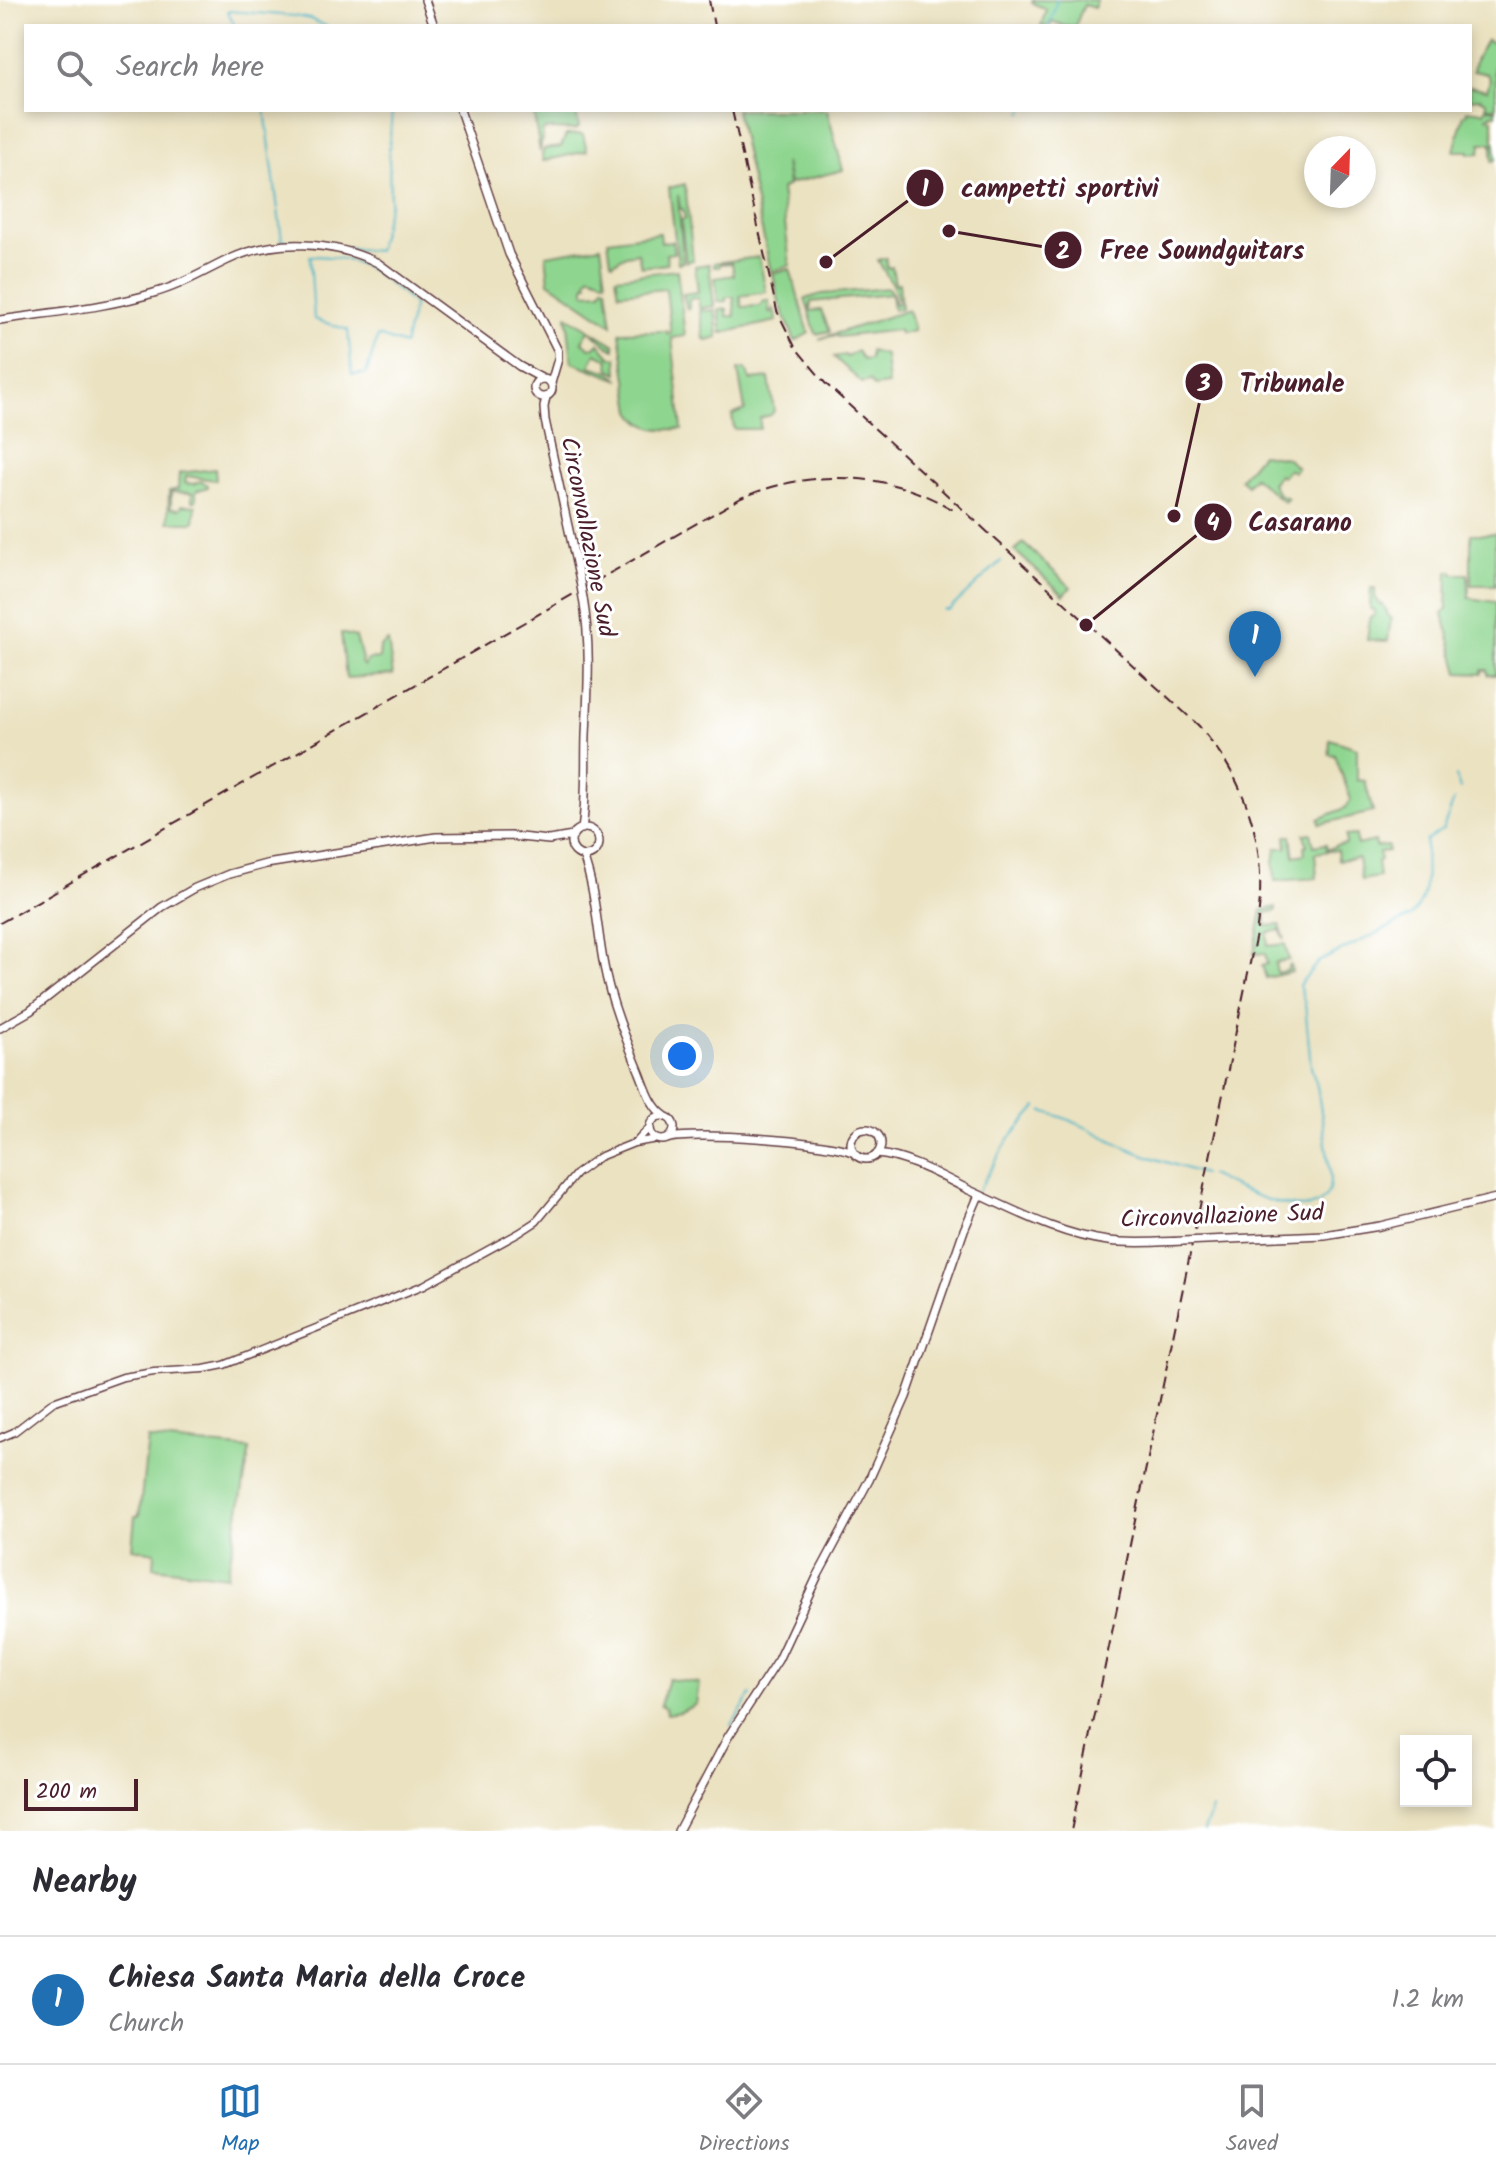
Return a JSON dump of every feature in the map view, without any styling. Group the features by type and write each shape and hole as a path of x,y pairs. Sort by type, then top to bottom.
{"main road":[{"path":"425,0 433,24"},
{"name":"Circonvallazione Sud","path":"461,112 509,254 558,351 553,372 546,381 552,391 546,397 544,407 580,581 588,639 582,829"},
{"path":"0,320 145,296 251,251 278,245 342,249 378,263 519,366 546,381"},
{"path":"519,366 531,380 545,420"},
{"path":"535,391 536,384 546,381"},
{"path":"535,391 546,397"},
{"path":"585,801 588,822 598,839 590,879"},
{"path":"549,840 573,836 582,829 592,830"},
{"path":"0,1028 30,1011 162,907 195,888 229,874 266,864 436,837 510,836 549,840 572,847"},
{"path":"573,836 572,847 576,853 583,856 594,852"},
{"name":"Circonvallazione Sud","path":"583,856 590,879 604,968 649,1095 657,1110 681,1130 694,1135"},
{"name":"Circonvallazione Sud","path":"649,1095 652,1135 657,1139 694,1135 823,1144 852,1152 863,1159 877,1154 887,1155 932,1172 1042,1223 1107,1241 1140,1243 1324,1235 1380,1226 1496,1198"},
{"path":"634,1143 658,1116 665,1116"},
{"path":"667,1139 673,1133 674,1125"},
{"name":"Circonvallazione Sud","path":"823,1144 845,1141 859,1130 868,1129 876,1132 887,1148 912,1164"},
{"path":"852,1137 852,1152"},
{"path":"1,1436 9,1435 53,1402 88,1389 128,1376 224,1365 424,1285 519,1233 540,1218 584,1168 614,1149 657,1139"},
{"path":"877,1154 880,1140"},
{"path":"678,1831 728,1737 778,1660 817,1577 869,1480 906,1397 979,1195"}],"green space":[{"path":"1033,0 1097,0 1094,8 1084,5 1076,24 1052,21 1051,24 1042,24 1046,9 1032,3"},
{"path":"1486,40 1496,44 1496,108 1486,106 1486,101 1480,98 1472,99 1472,86 1487,90 1490,80 1487,74 1473,71 1475,60"},
{"path":"1486,108 1496,109 1496,114 1486,117 1493,119 1496,160 1492,161 1492,143 1481,143 1480,153 1454,151 1464,114 1472,111 1484,112"},
{"path":"736,112 828,112 843,170 789,184 785,162 788,186 781,189 790,265 771,272"},
{"path":"576,113 577,129 543,130 540,152 534,115"},
{"path":"580,134 587,151 543,161 544,149 561,147 566,135"},
{"path":"685,184 693,260 686,262 681,220 685,219 678,195 683,262 678,263 669,188"},
{"path":"660,233 661,242 672,241 674,253 666,254 667,264 641,267 638,253 611,262 608,240"},
{"path":"601,246 606,281 590,275 588,284 585,284 585,293 601,292 604,286 607,287 612,325 549,282 546,255"},
{"path":"759,257 766,292 740,296 742,307 760,306 769,300 769,313 772,313 773,307 777,321 722,333 719,310 727,309 727,316 735,316 734,297 718,302 715,278 734,275 732,263 714,267 714,263"},
{"path":"886,258 887,268 892,267 895,284 899,283 901,308 893,310 891,294 811,302 810,311 821,310 830,331 816,334 805,299 822,294 888,288 893,295 895,304 899,303 878,260"},
{"path":"709,264 714,306 702,308 703,311 715,310 718,338 707,341 704,339 698,298 689,299 687,309 683,294 698,292 695,266"},
{"path":"790,269 809,333 795,341 779,302 773,274"},
{"path":"677,270 685,336 672,338 682,429 660,429 648,426 632,411 620,334 667,331 671,334 666,289 619,293 616,277"},
{"path":"908,310 914,331 836,335 819,339"},
{"path":"567,316 615,345 615,349 608,346 589,330 582,341 590,348 599,343 610,356 617,358 618,373 610,369 608,359 596,353 590,366 610,372 620,380 572,362"},
{"path":"857,351 863,360 870,359 870,351 885,355 888,385 874,387 870,381 862,383 834,357 847,357"},
{"path":"746,369 750,380 769,378 774,411 760,418 760,429 734,429 732,415 745,410 738,370"},
{"path":"1261,454 1287,458 1297,468 1293,472 1289,469 1282,477 1279,475 1272,483 1278,494 1288,498 1284,502 1254,477 1247,485 1240,479"},
{"path":"215,469 216,480 186,476 185,483 201,481 208,485 196,491 196,501 192,501 192,493 171,492 171,508 196,506 194,522 168,522 169,491 178,489 179,473"},
{"path":"1471,534 1495,534 1495,585 1471,585"},
{"path":"1023,543 1071,587 1064,595 1015,551"},
{"path":"1448,571 1468,574 1469,598 1496,602 1496,675 1488,675 1487,670 1482,670 1482,674 1459,673 1443,614 1447,609"},
{"path":"1371,588 1375,588 1375,597 1391,618 1388,641 1367,640 1370,617 1374,616 1375,610 1370,609"},
{"path":"341,633 356,637 364,666 367,660 379,659 380,647 388,641 393,675 346,678"},
{"path":"1330,739 1357,748 1357,780 1365,781 1373,812 1320,824 1319,819 1345,808 1351,800 1335,755 1329,754"},
{"path":"1311,833 1314,846 1326,844 1327,850 1346,844 1346,836 1356,835 1357,845 1375,841 1376,847 1388,846 1388,851 1379,852 1379,877 1361,880 1358,858 1338,860 1337,850 1315,853 1317,878 1275,881 1276,848 1287,848 1286,836 1291,836 1294,856 1305,854 1304,846 1307,845 1304,834"},
{"path":"1276,907 1276,911 1265,913 1266,926 1280,925 1285,940 1280,930 1267,933 1268,946 1285,944 1289,960 1275,963 1277,973 1288,970 1290,965 1292,972 1266,978 1262,965 1267,963 1265,953 1254,954 1262,910"},
{"path":"148,1439 250,1449 227,1576 154,1567 155,1552 132,1548"},
{"path":"668,1679 699,1683 696,1704 681,1712 667,1714 660,1705"}],"waterway":[{"path":"1050,24 1057,0"},
{"path":"228,11 294,16 321,24"},
{"path":"228,12 234,24"},
{"path":"265,112 282,240 296,242"},
{"path":"346,248 377,251 390,201 392,112"},
{"path":"310,256 343,259 368,268 414,305 404,345 378,336 366,374 352,374 348,330 314,319 310,256"},
{"path":"944,610 949,610 1001,561"},
{"path":"1456,776 1460,789"},
{"path":"1209,1175 1266,1200 1283,1204 1313,1206 1326,1197 1330,1170 1317,1086 1311,1067 1305,1004 1299,985 1318,962 1410,917 1422,900 1426,881 1426,841 1443,829 1454,800"},
{"path":"978,1191 1009,1139 1037,1107"},
{"path":"1043,1111 1079,1124 1135,1151 1203,1174"},
{"path":"731,1726 751,1695"},
{"path":"1204,1831 1212,1809"}],"railway":[{"path":"709,0 714,24"},
{"path":"732,112 777,311 795,347 825,383 1198,725 1232,773 1253,825 1260,880 1255,939 1071,1831"},
{"path":"0,923 741,498 795,482 850,478 904,488 955,511"}],"place":[{"name":"Free Soundguitars","path":"949,231"},
{"name":"campetti sportivi","path":"826,262"},
{"name":"Tribunale","path":"1174,516"},
{"name":"Casarano","path":"1086,625"},
{"name":"Chiesa Santa Maria della Croce","path":"1255,677"}]}
